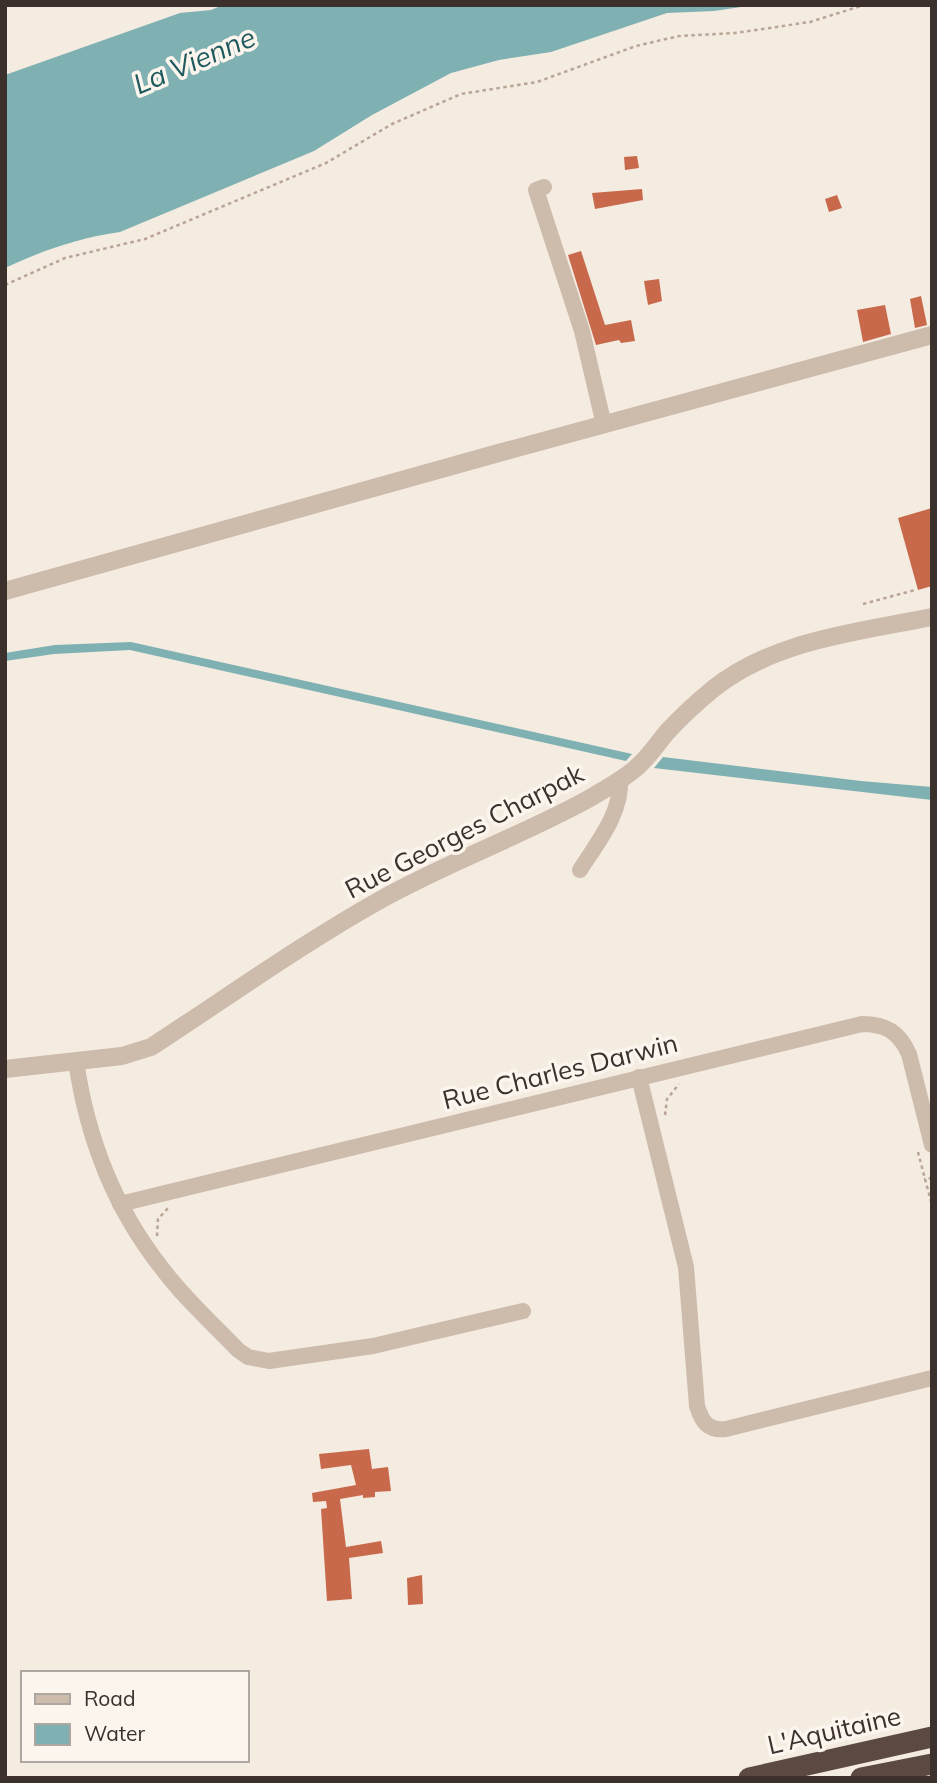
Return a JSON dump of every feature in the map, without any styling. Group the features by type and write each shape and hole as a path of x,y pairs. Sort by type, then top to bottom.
{"highway":[{"name":"L'Aquitaine","path":"749,1778 932,1737"},
{"name":"L'Aquitaine","path":"861,1778 932,1764"}],"street":[{"path":"544,187 536,190 582,331 604,425"},
{"path":"5,591 932,335"},
{"name":"Rue Georges Charpak","path":"5,1069 122,1056 151,1047 383,898 570,808 620,780 648,756 668,731 716,686 752,665 786,650 825,639 932,617"},
{"path":"580,870 614,814 619,802 620,780"},
{"name":"Rue Charles Darwin","path":"120,1204 862,1024 886,1027 904,1042 909,1054 925,1149"},
{"path":"76,1061 87,1122 96,1150 120,1204 162,1269 238,1350 248,1357 269,1361 373,1346 523,1311"},
{"path":"639,1077 686,1267 697,1406 707,1427 726,1429 932,1378"}],"path":[{"path":"5,285 65,258 145,239 326,163 392,124 461,94 537,82 635,46 679,36 735,33 810,22 864,5"},
{"path":"863,604 915,590"},
{"path":"666,1120 667,1099 674,1088 683,1082 669,1085"},
{"path":"925,1149 925,1179 932,1205"},
{"path":"925,1179 932,1178"},
{"path":"153,1233 158,1239 156,1225 171,1207"}],"water":[{"name":"La Vienne","path":"223,5 755,5 714,11 667,13 551,52 499,60 451,73 372,115 314,151 120,232 61,246 5,268 5,75 180,13 211,10"},
{"path":"131,642 632,754 626,761 130,650 54,654 5,661 5,653 55,645"},
{"path":"663,757 932,787 932,800 654,768"}],"building":[{"path":"637,156 639,168 625,170 624,157"},
{"path":"642,189 643,200 595,209 592,193"},
{"path":"837,195 842,208 829,212 825,199"},
{"path":"581,251 605,325 631,320 635,341 621,343 619,340 596,345 568,255"},
{"path":"659,279 662,301 648,305 644,281"},
{"path":"921,296 927,325 915,328 910,299"},
{"path":"885,305 891,334 863,342 857,310"},
{"path":"932,508 932,586 918,590 898,518"},
{"path":"369,1449 372,1469 388,1467 391,1491 375,1492 375,1497 363,1498 363,1495 340,1499 346,1547 381,1541 383,1553 349,1558 352,1599 327,1601 321,1509 327,1508 326,1501 313,1502 312,1493 356,1485 351,1465 321,1469 319,1454"},
{"path":"422,1575 423,1604 408,1605 407,1578"}]}
